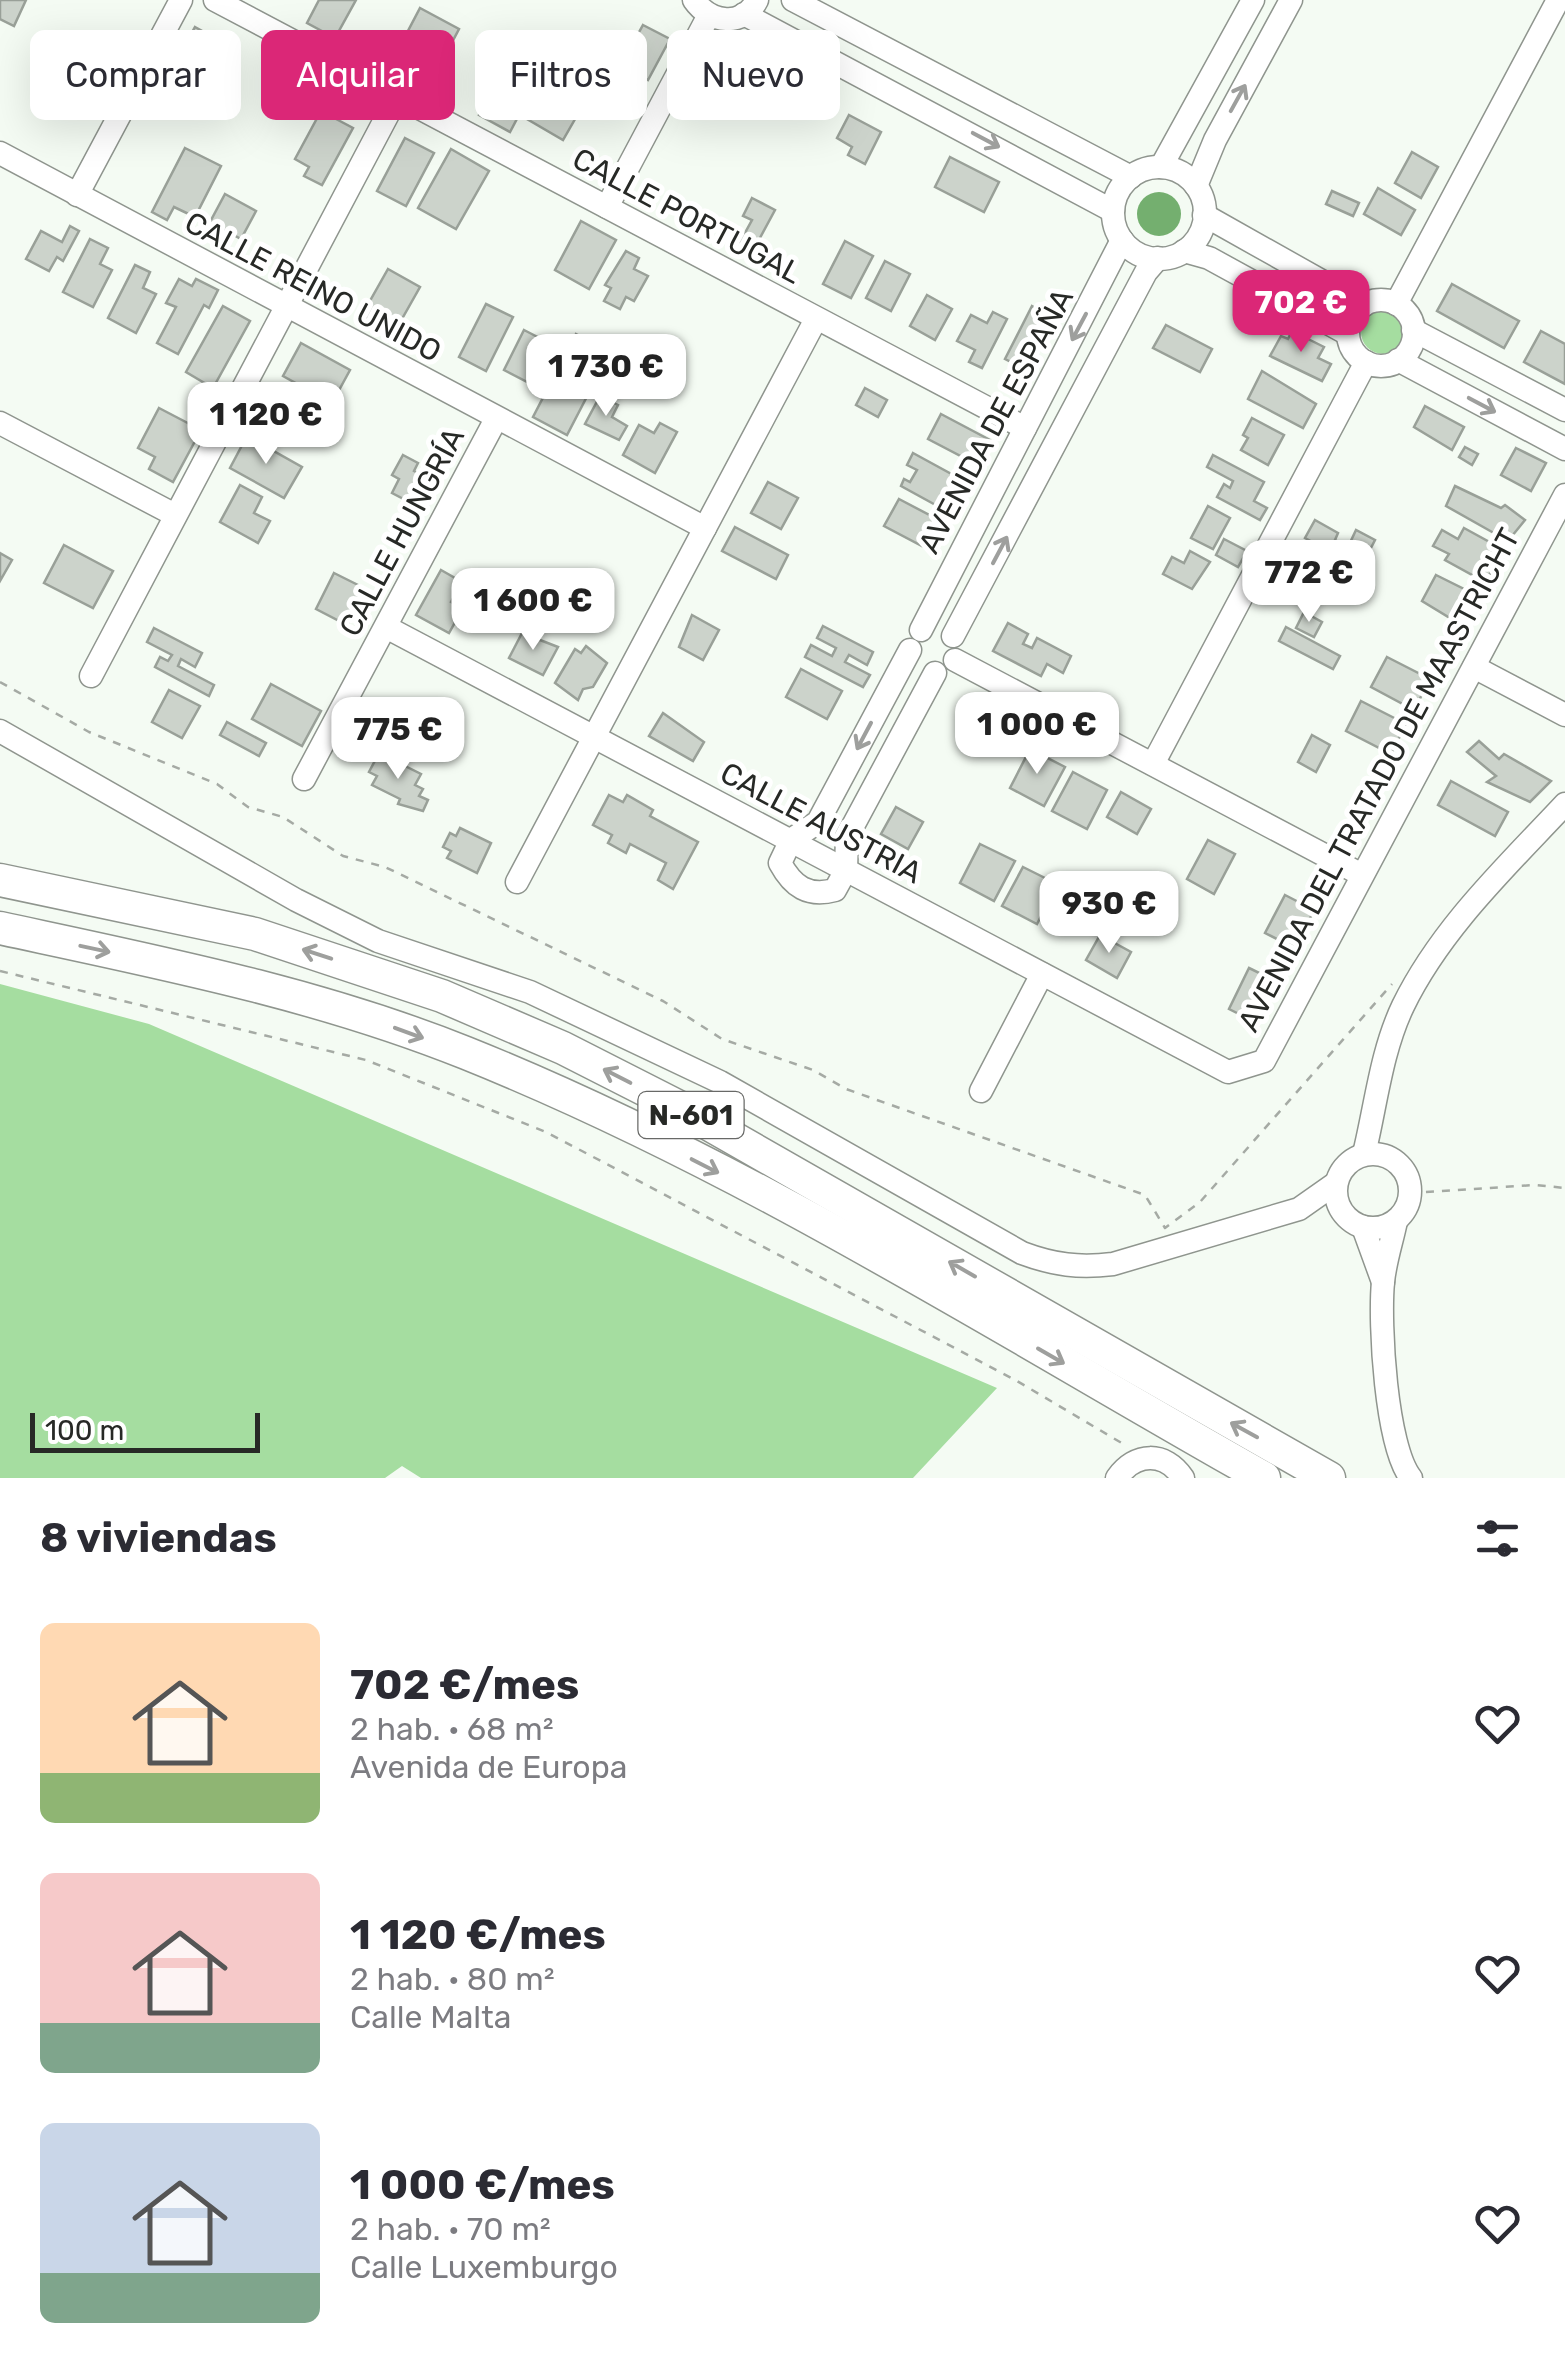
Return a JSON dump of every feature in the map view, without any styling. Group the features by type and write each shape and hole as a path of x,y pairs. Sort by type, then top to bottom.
{"highway":[{"path":"0,869 114,894 255,934"},
{"name":"N-601","path":"0,880 255,934 442,996 562,1048 696,1117 1329,1478"},
{"name":"N-601","path":"0,928 325,1002 466,1053 601,1112 848,1240 1264,1478"}],"street":[{"path":"77,194 181,0"},
{"name":"CALLE PORTUGAL","path":"215,0 270,30"},
{"path":"793,0 1131,177"},
{"path":"1161,167 1252,0"},
{"path":"1196,186 1215,140 1291,0"},
{"path":"1396,304 1558,0"},
{"path":"607,207 702,8 718,20 750,7 1113,212"},
{"path":"91,676 385,120"},
{"name":"CALLE PORTUGAL","path":"437,120 1025,428"},
{"name":"CALLE REINO UNIDO","path":"0,153 705,528"},
{"path":"1161,167 1190,178 1204,198 1204,215 1194,244 1173,258 1149,259 1122,240 1114,228 1113,212 1118,192 1131,177 1144,168 1161,167"},
{"path":"1204,215 1364,305"},
{"name":"AVENIDA DE ESPAÑA","path":"790,840 818,822 1122,240"},
{"path":"1184,251 1209,258 1348,334"},
{"path":"954,636 1146,272 1158,258"},
{"path":"1388,300 1396,304 1404,308 1414,340 1391,365 1366,362 1349,343 1356,310 1388,300"},
{"path":"517,882 816,319"},
{"path":"1413,330 1565,410"},
{"path":"1398,360 1565,449"},
{"path":"1153,764 1366,362"},
{"name":"CALLE HUNGRÍA","path":"304,779 496,419"},
{"path":"0,423 175,515"},
{"name":"AVENIDA DEL TRATADO DE MAASTRICHT","path":"1228,1072 1264,1060 1565,495"},
{"path":"790,840 780,863 789,880 803,890 819,894 836,890 846,870 847,838 945,667 958,642 939,625 915,640 918,668 945,667 1153,764 1362,875"},
{"name":"CALLE AUSTRIA","path":"386,627 1228,1072"},
{"path":"1474,667 1565,716"},
{"path":"0,731 296,900 390,946 530,992 704,1074 1022,1253 1052,1264 1083,1268 1113,1264 1300,1209 1336,1183"},
{"path":"1375,1155 1375,1111 1385,1056 1402,1008 1432,956 1466,910 1565,804"},
{"path":"981,1091 1042,974"},
{"path":"1375,1155 1342,1171 1336,1183 1336,1196 1354,1222 1382,1282"},
{"path":"1375,1155 1404,1169 1410,1194 1396,1221 1382,1282 1394,1444 1412,1478"},
{"path":"1300,1209 1384,1227 1396,1221"},
{"path":"1118,1478 1133,1462 1149,1457 1170,1463 1183,1478"}],"path":[{"path":"0,682 90,732 216,784 248,808 283,816 343,856 386,867 663,1001 722,1039 1145,1195 1166,1228 1200,1202 1400,975"},
{"path":"0,971 366,1060 546,1132 1018,1381 1110,1438"},
{"path":"1410,1194 1535,1185 1565,1188"}],"shaded area":[{"path":"1159,192 1175,198 1181,214 1175,230 1159,236 1143,230 1137,214 1143,198"},
{"path":"1383,310 1398,317 1405,332 1398,347 1383,354 1368,347 1361,332 1368,317"},
{"path":"0,984 149,1024 997,1388 913,1478 421,1478 402,1466 385,1478 0,1478"}],"building":[{"path":"0,0 26,0 14,26 0,19"},
{"path":"319,0 356,0 339,30 320,30 307,23"},
{"path":"420,8 459,29 455,37 455,30 408,30"},
{"path":"643,25 667,37 648,80 647,30 640,30"},
{"path":"849,115 881,132 865,164 848,155 852,147 837,138"},
{"path":"316,120 338,120 353,128 322,185 304,176 309,167 295,159"},
{"path":"488,120 516,120 510,132"},
{"path":"529,120 574,120 563,140"},
{"path":"405,138 434,153 406,206 377,191"},
{"path":"185,148 221,166 195,217 174,207 167,220 152,212"},
{"path":"451,149 489,171 456,229 418,208"},
{"path":"1412,152 1438,167 1421,198 1395,183"},
{"path":"950,157 999,182 984,212 935,187"},
{"path":"1378,188 1415,210 1401,235 1364,214"},
{"path":"1332,191 1359,203 1353,216 1326,204"},
{"path":"225,194 256,211 241,239 210,222"},
{"path":"752,198 775,210 754,249 740,242 752,220 743,216"},
{"path":"581,221 616,240 589,289 555,270"},
{"path":"70,226 79,231 63,261 57,257 49,271 26,259 41,231 62,242"},
{"path":"90,239 108,248 100,264 112,270 93,307 63,292"},
{"path":"845,241 873,256 851,298 823,284"},
{"path":"626,251 639,258 634,269 648,276 634,301 626,297 620,309 604,301 611,288 605,285"},
{"path":"885,261 910,274 891,311 866,298"},
{"path":"135,265 150,272 143,288 156,294 136,333 108,318"},
{"path":"388,269 420,287 394,333 362,315"},
{"path":"179,279 192,286 196,279 218,290 209,308 204,305 178,354 157,343 176,307 166,303"},
{"path":"1452,284 1519,321 1504,348 1437,311"},
{"path":"927,295 952,309 935,340 910,326"},
{"path":"486,304 513,317 486,371 459,357"},
{"path":"223,306 250,321 213,388 186,372"},
{"path":"1032,306 1054,317 1036,353 1028,349 1019,366 1005,359"},
{"path":"993,312 1007,319 982,368 969,362 975,350 957,341 971,315 987,323"},
{"path":"1166,325 1212,349 1200,372 1153,348"},
{"path":"524,330 555,346 535,386 504,370"},
{"path":"1292,331 1324,347 1318,358 1331,364 1322,381 1270,356 1281,336 1288,339"},
{"path":"1541,331 1565,344 1565,384 1524,362"},
{"path":"576,334 610,352 567,435 533,417"},
{"path":"301,343 350,370 332,403 283,376"},
{"path":"1262,371 1316,404 1303,428 1248,399"},
{"path":"865,388 887,400 878,417 856,405"},
{"path":"600,396 618,405 612,417 627,426 619,440 585,424"},
{"path":"1425,406 1464,427 1452,450 1414,427"},
{"path":"159,408 201,430 173,482 149,469 155,457 138,448"},
{"path":"941,414 990,440 976,464 928,439"},
{"path":"1252,418 1284,435 1268,465 1241,450"},
{"path":"660,423 677,432 655,473 623,455 639,425 654,433"},
{"path":"247,436 302,467 284,498 230,468"},
{"path":"1465,447 1478,454 1472,465 1459,457"},
{"path":"1516,448 1546,463 1531,491 1501,475"},
{"path":"913,453 966,482 959,495 952,491 943,509 901,486 904,479 910,482 917,470 907,465"},
{"path":"403,455 418,463 414,471 433,481 419,507 392,493 399,479 392,475"},
{"path":"1213,455 1264,482 1254,501 1267,508 1260,520 1217,497 1224,484 1230,488 1233,481 1207,467"},
{"path":"768,482 798,498 781,529 751,513"},
{"path":"240,485 262,497 254,513 270,521 258,543 220,522"},
{"path":"1455,486 1501,508 1505,505 1525,520 1508,541 1446,506"},
{"path":"899,499 937,519 922,546 884,526"},
{"path":"1208,506 1230,518 1213,549 1191,538"},
{"path":"1315,520 1338,533 1335,540 1348,547 1356,530 1375,540 1359,571 1325,554 1327,550 1305,538"},
{"path":"735,527 788,555 776,579 722,551"},
{"path":"1464,528 1504,550 1485,582 1445,560 1449,554 1433,546 1442,530 1458,539"},
{"path":"1224,539 1247,551 1238,567 1216,555"},
{"path":"64,545 113,571 93,608 44,583"},
{"path":"1190,551 1210,562 1192,589 1163,574 1172,557 1184,563"},
{"path":"0,553 12,560 0,581"},
{"path":"441,570 462,582 451,602 463,608 449,633 416,615"},
{"path":"334,573 366,589 347,625 316,609"},
{"path":"1436,575 1470,592 1450,618 1422,601"},
{"path":"1304,612 1322,622 1314,637 1296,628"},
{"path":"692,615 719,630 703,660 679,647"},
{"path":"1008,623 1028,634 1023,644 1032,648 1037,638 1071,656 1063,673 1047,664 1041,676 993,651"},
{"path":"823,626 873,652 867,665 849,655 845,662 870,675 863,687 805,657 811,645 832,656 836,648 817,638"},
{"path":"1286,627 1340,656 1333,669 1279,641"},
{"path":"154,628 202,653 195,667 181,659 178,666 214,685 209,696 155,667 160,657 168,661 172,655 147,642"},
{"path":"522,633 558,647 543,675 509,658"},
{"path":"586,646 607,663 593,687 583,689 578,700 555,683 575,649 581,653"},
{"path":"1387,657 1430,679 1414,710 1371,687"},
{"path":"801,669 842,691 827,719 786,697"},
{"path":"271,684 321,711 302,746 252,719"},
{"path":"169,690 200,706 182,738 152,722"},
{"path":"1361,701 1406,724 1391,754 1346,731"},
{"path":"663,713 704,742 693,761 649,736"},
{"path":"394,715 431,735 421,755 398,743 403,734 388,726"},
{"path":"227,722 266,743 259,756 220,735"},
{"path":"1312,735 1330,745 1316,772 1298,762"},
{"path":"1479,741 1499,759 1504,754 1551,781 1530,802 1487,782 1496,776 1467,752"},
{"path":"1030,749 1065,767 1044,806 1010,788"},
{"path":"379,753 421,774 415,785 423,789 419,796 428,800 423,811 398,804 400,799 372,785 377,776 369,772"},
{"path":"1073,772 1107,790 1087,829 1052,811"},
{"path":"1451,781 1508,812 1495,836 1438,805"},
{"path":"1121,792 1151,809 1137,834 1107,817"},
{"path":"609,795 623,802 627,795 653,810 650,816 698,842 673,889 658,880 666,863 630,844 626,853 608,843 612,835 593,825"},
{"path":"896,807 923,822 908,849 881,834"},
{"path":"460,828 491,843 477,873 447,858 451,851 443,847 450,833 456,836"},
{"path":"1208,840 1235,854 1214,894 1187,879"},
{"path":"980,844 1015,861 994,901 960,883"},
{"path":"1023,867 1057,884 1037,924 1002,906"},
{"path":"1285,895 1314,910 1295,948 1265,933"},
{"path":"1100,935 1131,952 1117,978 1086,960"},
{"path":"1249,968 1278,982 1257,1023 1229,1009"}]}
